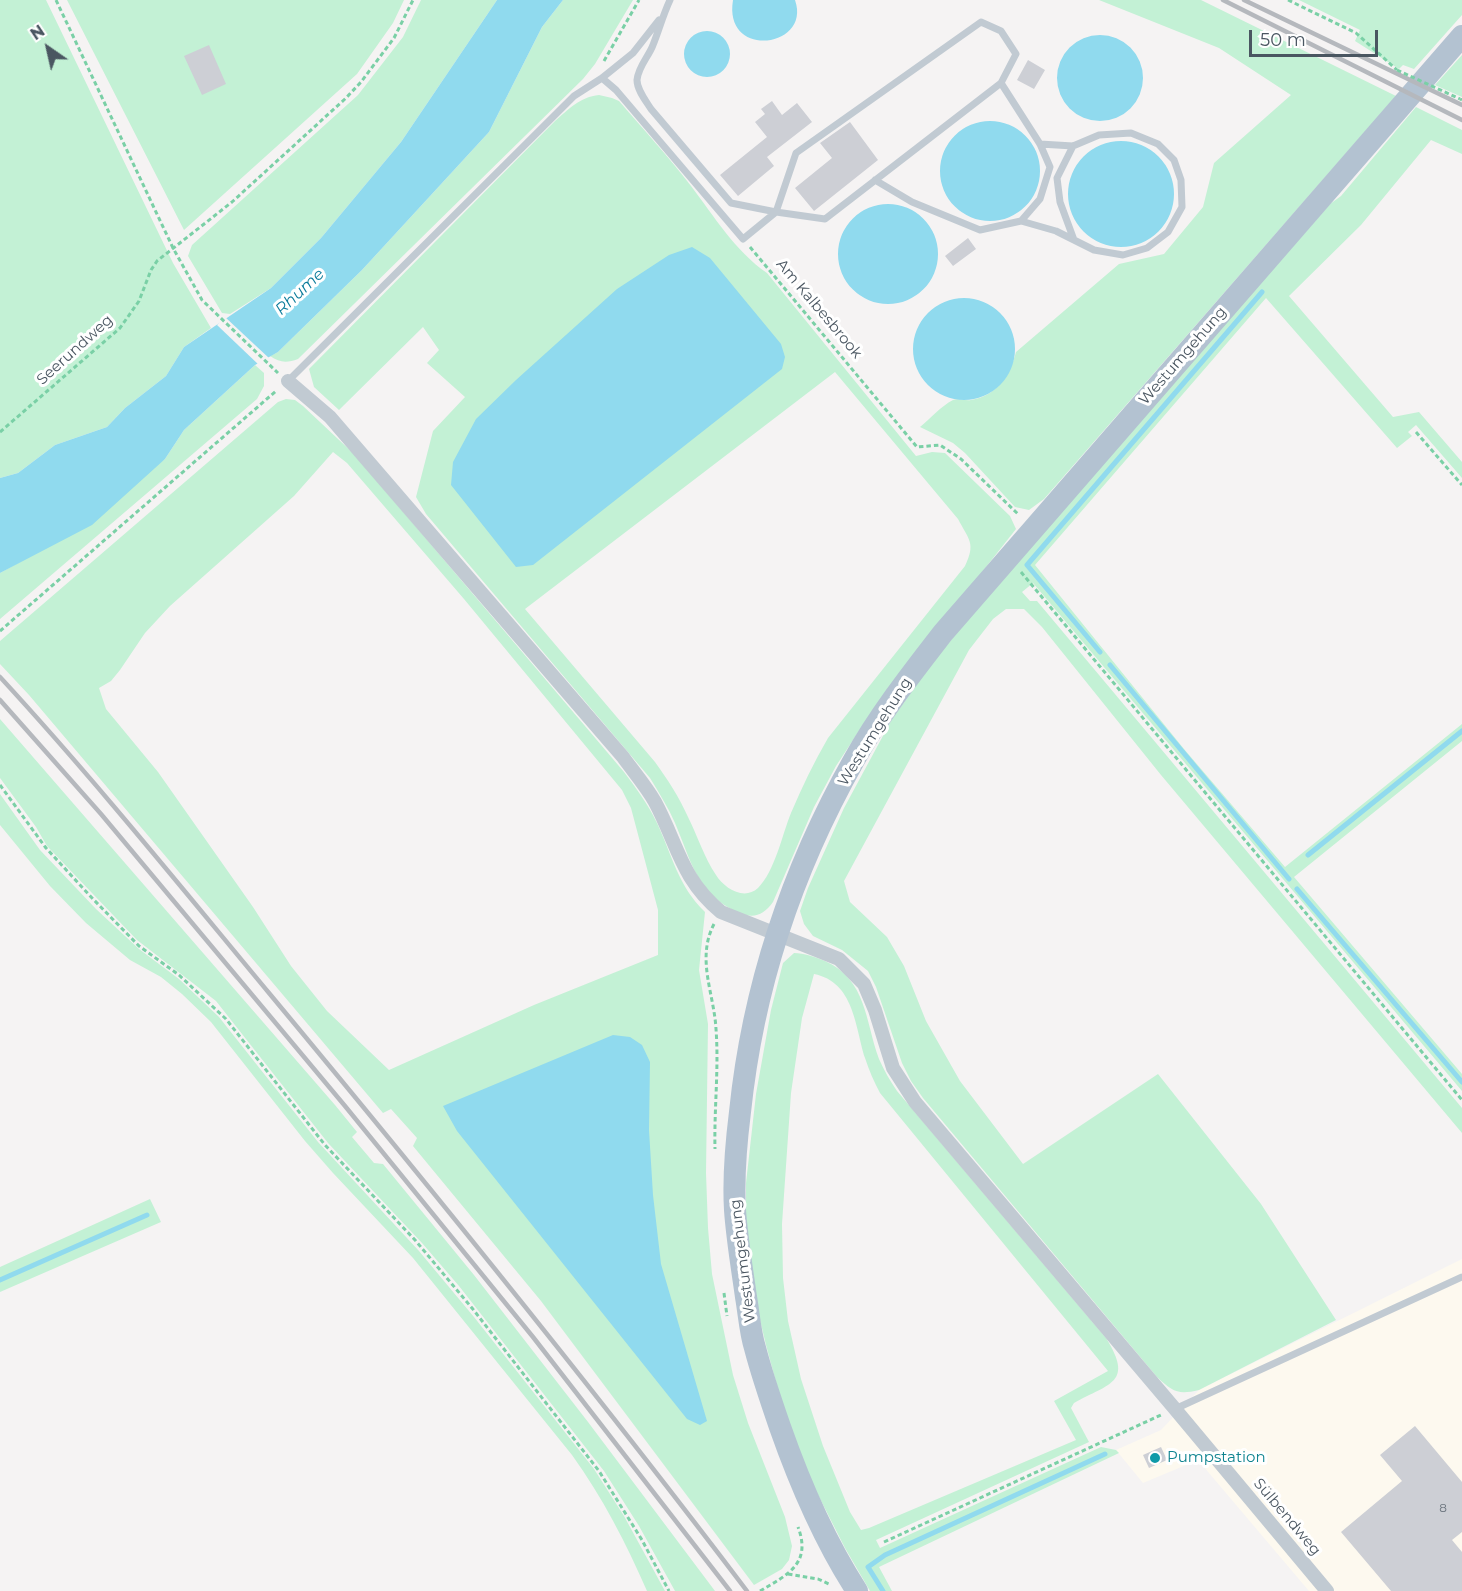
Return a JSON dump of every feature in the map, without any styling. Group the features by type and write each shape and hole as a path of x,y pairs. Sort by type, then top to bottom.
{"main road":[{"name":"Westumgehung","path":"847,1589 829,1542 804,1493 754,1346 735,1209 735,1156 751,1034 776,933 822,820 861,748 912,672 943,633 1462,36"}],"street":[{"name":"Sülbendweg","path":"288,381 330,417 622,757 653,799 670,831 679,857 693,883 706,900 721,912 839,959 864,984 875,1010 893,1068 915,1102 1327,1591"}],"lane":[{"path":"602,78 616,90 743,239 776,212 796,153 981,21 1001,31 1016,54 1001,82 825,219 776,212 730,203 651,109 641,93 637,81 639,71 652,47 670,0"},
{"path":"288,381 574,96 602,78 633,53 662,17"},
{"path":"1001,82 1040,144 1050,167 1040,199 1021,221"},
{"path":"875,180 912,202 980,230 1021,221 1056,231 1094,250 1123,255 1148,248 1168,232 1182,207 1181,180 1174,160 1158,144 1131,133 1099,135 1073,146 1040,144"},
{"path":"1073,146 1057,178 1060,202 1074,240"},
{"path":"1175,1409 1462,1277"}],"path":[{"path":"56,0 173,248 202,300 268,366"},
{"name":"Seerundweg","path":"0,432 120,328 139,301 151,270 158,261 232,202 346,98 394,38 413,0"},
{"path":"602,78 603,62 639,0"},
{"path":"1288,0 1356,33 1397,70 1461,100"},
{"name":"Am Kalbesbrook","path":"743,239 917,447 940,445 961,459 1033,529"},
{"path":"0,631 288,381"},
{"path":"1416,432 1462,485"},
{"path":"1035,590 1462,1100"},
{"path":"0,785 46,848 93,899 140,946 179,975 226,1019 325,1145 414,1240 472,1308 598,1471 642,1540 669,1591"},
{"path":"884,1542 1175,1409"},
{"path":"760,1591 788,1574 798,1564 802,1552 801,1537"},
{"path":"788,1574 847,1589"}],"shaded area":[{"path":"1462,1259 1462,1591 1309,1591 1198,1460 1143,1483 1116,1450 1161,1430 1199,1390"}],"green space":[{"path":"0,0 46,0 173,263 211,328 184,347 166,376 125,408 107,427 55,445 18,473 0,478"},
{"path":"67,0 404,0 393,23 357,74 184,230"},
{"path":"421,0 497,0 401,142 321,238 271,288 230,314 222,313 188,256 192,245 358,95 403,37"},
{"path":"563,0 633,0 595,64 583,79 298,359 284,362 270,356 278,352 362,270 489,132 542,27"},
{"path":"1099,0 1201,0 1396,96 1044,499 1029,510 1015,507 953,443 920,427 953,400 980,398 995,389 1010,369 1016,352 1119,264 1164,254 1203,207 1214,163 1291,95 1219,48"},
{"path":"1299,0 1462,0 1462,15 1414,69 1403,65 1399,69 1355,41 1360,30"},
{"path":"1462,55 1462,97 1435,85"},
{"path":"599,95 619,101 674,164 735,244 767,273 916,456 932,452 945,453 1010,516 1016,529 870,714 836,766 814,807 773,902 761,913 753,916 737,912 712,895 697,874 672,817 650,778 426,514 416,497 433,431 465,397 427,363 439,350 423,327 339,410 314,387 309,369 555,121 575,104","holes":["835,372 958,519 971,547 965,566 828,738 795,803 769,872 753,892 735,891 720,880 708,861 681,802 655,762 525,609"]},
{"path":"1416,107 1462,130 1462,154 1431,140 1361,225 1289,296 1393,417 1419,412 1462,462 1462,478 1416,425 1408,432 1412,436 1397,448 1266,298 1035,565 1184,749 1285,867 1462,724 1462,741 1294,877 1462,1074 1462,1091 1033,583 1022,592 1030,601 1037,601 1462,1108 1462,1133 1161,775 1042,627 1024,609 1006,609 993,619 969,650 844,881 850,902 887,937 904,966 926,1021 960,1081 1023,1164 1158,1074 1261,1204 1336,1320 1199,1390 1181,1392 1167,1386 1157,1377 923,1098 902,1063 876,987 868,971 842,950 813,936 804,924 800,911 844,808 891,721 929,667 982,602 1330,204 1341,196"},
{"path":"255,365 264,373 264,386 257,399 0,619 0,573 25,559 165,459 184,430"},
{"path":"286,399 295,400 355,455 624,772 642,796 653,816 688,892 705,912 699,970 708,1024 706,1173 712,1274 733,1375 748,1423 785,1517 792,1546 789,1560 782,1569 754,1585 541,1301 413,1146 417,1138 391,1109 383,1113 29,695 0,664 0,641 278,402","holes":["333,452 347,463 464,599 622,790 631,808 658,910 658,955 534,1005 389,1070 327,1011 291,966 253,907 158,772 106,709 99,688 111,681 145,633 170,606 294,496"]},
{"path":"0,719 335,1105 357,1132 352,1137 374,1163 383,1164 474,1275 715,1591 675,1591 639,1526 604,1471 459,1286 328,1143 216,1001 137,940 47,846 0,778"},
{"path":"0,794 40,850 96,909 139,949 179,979 219,1017 318,1142 419,1251 594,1469 624,1516 665,1591 647,1591 613,1521 572,1455 413,1258 305,1141 211,1022 161,977 130,960 86,923 50,886 0,825"},
{"path":"794,953 806,954 839,969 849,979 862,1003 879,1059 897,1091 1106,1338 1118,1364 1118,1373 1114,1380 1074,1403 1071,1408 1089,1442 876,1540 880,1548 1101,1447 1116,1450 1119,1453 879,1567 892,1591 870,1591 811,1481 783,1408 755,1299 746,1224 746,1183 756,1094 771,1010 783,963","holes":["814,974 837,986 851,1007 865,1058 880,1093 1108,1371 1054,1401 1076,1440 861,1530 850,1512 823,1446 801,1379 788,1321 783,1278 782,1224 791,1093 802,1018"]},
{"path":"150,1199 161,1222 0,1292 0,1267"}],"water":[{"name":"Rhume","path":"497,0 563,0 542,27 489,132 362,270 278,352 255,365 184,430 165,459 92,525 0,573 0,478 18,473 55,445 107,427 125,408 166,376 184,347 271,288 321,238 401,142"},
{"path":"733,0 795,0 797,16 791,29 780,37 767,40 753,39 741,32 733,19"},
{"path":"707,31 716,32 723,38 729,45 729,63 723,70 716,76 707,77 698,76 691,70 685,63 684,54 685,45 691,38 698,32"},
{"path":"1100,35 1116,39 1130,48 1139,62 1143,78 1139,94 1130,108 1116,117 1100,121 1084,117 1070,108 1061,94 1057,78 1061,62 1070,48 1084,39"},
{"path":"990,121 1009,124 1026,135 1037,152 1040,171 1037,190 1026,207 1009,218 990,221 971,218 954,207 943,190 940,171 943,152 954,135 971,124"},
{"path":"1121,141 1141,145 1159,156 1170,174 1174,194 1170,214 1159,232 1141,243 1121,247 1101,243 1083,232 1072,214 1068,194 1072,174 1083,156 1101,145"},
{"path":"888,204 907,207 924,218 935,235 938,254 935,273 924,290 907,301 888,304 869,301 852,290 841,273 838,254 841,235 852,218 869,207"},
{"path":"692,247 710,258 781,344 785,357 782,369 533,565 516,567 451,485 453,462 476,419 617,289 669,255"},
{"path":"964,298 984,302 1000,313 1011,329 1015,349 1011,369 1000,385 984,396 964,400 944,396 928,385 917,369 913,349 917,329 928,313 944,302"},
{"path":"613,1035 630,1037 642,1045 650,1062 649,1130 653,1195 661,1264 707,1421 700,1425 687,1419 457,1131 443,1106"}],"pier":[{"path":"225,317 270,359 260,366 217,325"}],"building":[{"path":"209,45 226,84 202,95 184,56"},
{"path":"1028,60 1045,70 1034,89 1017,80"},
{"path":"772,101 782,115 797,103 812,122 767,157 774,166 738,196 720,175 767,137 755,122 765,114 761,109"},
{"path":"850,122 878,160 814,211 795,188 832,158 820,143"},
{"path":"968,238 976,249 953,266 945,256"},
{"path":"1415,1426 1462,1482 1462,1532 1452,1540 1462,1552 1462,1591 1391,1591 1341,1532 1402,1481 1380,1455"},
{"name":"Pumpstation","path":"1161,1447 1167,1460 1149,1468 1143,1455"}],"waterway":[{"path":"1100,652 1027,565 1262,292"},
{"path":"1110,665 1289,879"},
{"path":"1308,855 1462,731"},
{"path":"1297,889 1462,1082"},
{"path":"0,1280 147,1215"},
{"path":"883,1591 868,1567 885,1555 1105,1454"}],"railway":[{"path":"1223,0 1462,120"},
{"path":"1244,0 1462,105"},
{"path":"0,677 137,834 391,1141 571,1364 747,1591"},
{"path":"0,700 101,814 345,1106 533,1337 730,1591"}],"place":[{"name":"Pumpstation","path":"1155,1458"}]}
